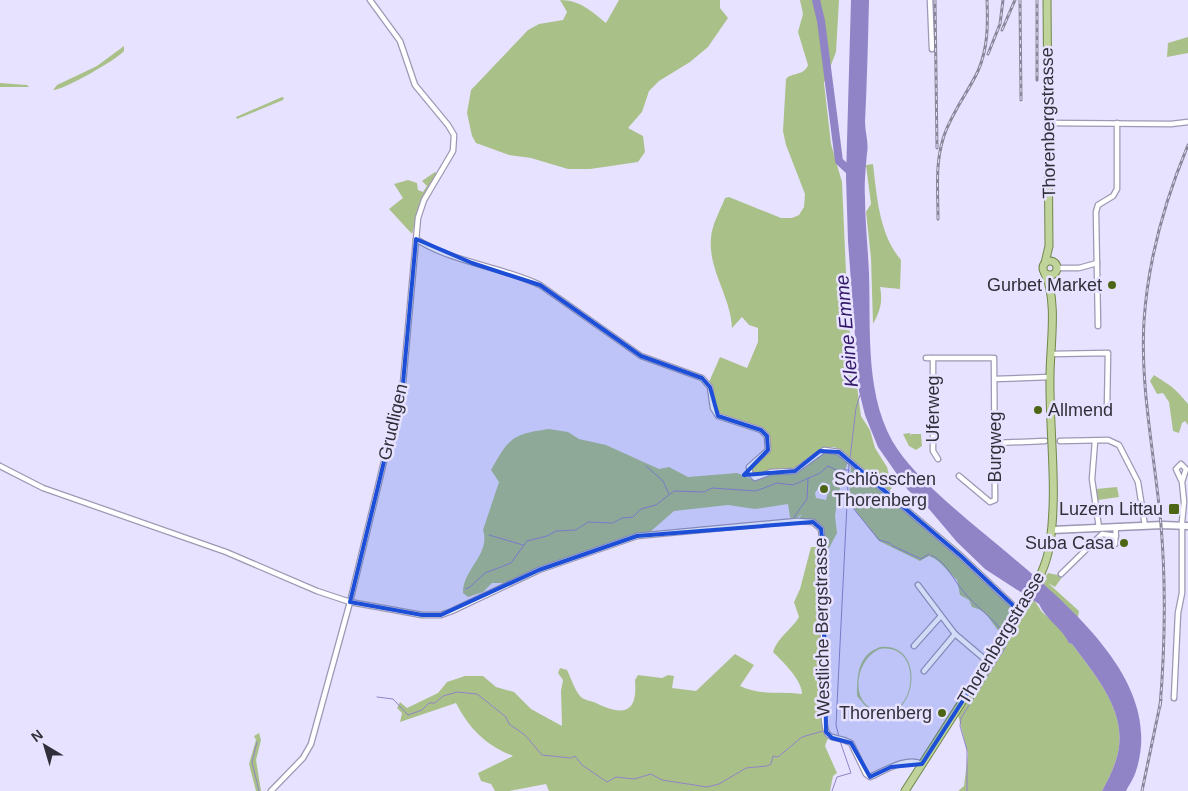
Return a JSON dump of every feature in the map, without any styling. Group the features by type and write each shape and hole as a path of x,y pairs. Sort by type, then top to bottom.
{"main road":[{"name":"Thorenbergstrasse","path":"1047,0 1049,246 1042,269 1050,290"},
{"name":"Thorenbergstrasse","path":"904,791 1020,612 1041,575 1048,556 1052,530 1050,290 1055,269 1049,246"},
{"path":"1045,263 1055,269"},
{"path":"1045,274 1055,269"}],"street":[{"name":"Grudligen","path":"271,791 301,761 310,747 350,602 403,383 418,218 422,204 453,151 454,135 415,85 398,38 370,0"},
{"path":"930,0 932,48"},
{"path":"1048,123 1171,124 1188,122"},
{"path":"1098,326 1097,206 1113,196 1117,189 1117,123"},
{"path":"416,239 472,263 529,280 641,356 702,378 710,387 713,408 718,416 761,430 767,436 768,450 750,467 750,472 755,478 772,472 795,471 824,450 832,450 845,456 961,556 1020,612"},
{"path":"1055,269 1079,268 1097,263"},
{"path":"1051,354 1108,353 1107,408"},
{"path":"926,358 994,358 995,379 1050,377"},
{"name":"Uferweg","path":"933,358 932,451 938,459"},
{"name":"Burgweg","path":"959,476 990,502 993,501 995,379"},
{"path":"1060,441 1108,440 1119,445 1138,482 1145,526"},
{"path":"995,443 1045,441"},
{"path":"1095,441 1092,479 1098,528"},
{"name":"Westliche Bergstrasse","path":"0,466 43,488 199,541 317,591 350,602 422,615 441,615 539,570 637,536 798,521 813,522 821,529 822,539 824,725 829,736 854,746 866,774 870,777 891,767 915,762 922,764"},
{"path":"1174,698 1178,610 1182,593 1185,525 1182,482"},
{"path":"1052,530 1185,525"},
{"path":"1115,544 1116,527"},
{"path":"1061,574 1102,534 1116,536"},
{"path":"918,585 932,601 940,617 955,634 988,662"},
{"path":"914,646 940,617"},
{"path":"924,671 955,634"}],"highlighted area":[{"path":"416,239 472,263 540,285 641,356 702,378 710,387 718,416 761,430 767,436 768,450 744,475 795,471 820,451 839,452 961,556 1020,612 922,764 891,767 870,777 851,743 832,738 826,732 822,539 821,529 813,522 637,536 539,570 441,615 422,615 350,602 403,383"}],"green space":[{"path":"560,0 579,4 606,23 619,0 720,0 720,8 728,18 708,47 690,62 659,81 649,91 642,112 628,128 643,136 645,152 638,162 590,169 568,169 531,158 509,155 476,143 472,136 467,113 471,90 528,30 539,24 563,20 567,12"},
{"path":"800,0 839,0 836,52 824,83 831,144 842,182 848,318 861,416 870,430 875,448 887,467 892,488 888,492 843,451 834,447 820,449 798,468 755,476 751,468 770,448 769,436 763,429 738,420 724,418 715,411 709,382 720,357 747,368 758,342 758,328 749,325 742,317 732,328 728,305 713,261 711,238 725,198 729,197 781,218 792,218 799,215 804,207 805,194 786,145 783,131 786,79 791,75 804,71 808,65 798,32 803,14"},
{"path":"1188,37 1188,53 1167,57 1168,43"},
{"path":"124,46 124,51 101,67 68,85 53,90 57,85 97,66"},
{"path":"0,83 27,85 29,87 0,87"},
{"path":"282,97 284,98 283,100 237,119 236,117"},
{"path":"873,164 880,215 888,239 901,260 900,289 880,287 880,306 873,324 871,258 866,212 871,204 866,165"},
{"path":"435,172 438,174 416,220 412,234 389,209 403,198 394,184 408,180 417,183 418,190 423,192 427,186 422,181"},
{"path":"1154,375 1172,387 1188,404 1188,425 1185,421 1182,423 1179,433 1173,431 1169,402 1163,393 1157,394 1150,381"},
{"path":"549,429 568,432 579,439 606,445 659,469 669,467 688,477 737,473 754,480 773,473 794,473 808,466 821,453 836,452 848,461 838,495 835,516 837,533 828,550 824,552 820,524 811,520 798,520 802,514 793,521 790,517 788,504 755,509 728,505 674,511 650,532 627,538 509,583 492,583 483,592 468,597 463,593 464,585 483,547 483,530 499,482 491,470 502,451 513,439 527,433","holes":["822,482 830,485 826,500 816,498 815,493"]},
{"path":"910,433 911,437 911,434 921,434 922,446 916,450 909,446 903,434"},
{"path":"851,465 960,557 1015,611 1002,630 998,630 984,613 972,607 969,600 960,595 957,580 937,561 929,556 920,561 879,541 849,502"},
{"path":"1117,487 1119,497 1098,500 1096,489"},
{"path":"820,544 823,727 828,738 825,746 837,773 833,776 830,791 549,791 546,784 509,791 495,791 491,784 481,781 478,773 513,756 503,752 480,736 461,713 456,703 400,722 402,713 397,708 400,702 407,708 438,693 447,682 465,676 483,676 496,687 514,692 531,709 562,726 561,691 563,680 558,673 560,668 567,670 582,698 614,710 621,710 631,706 634,700 635,680 638,675 662,678 668,675 674,676 672,688 696,691 735,654 754,665 740,686 763,692 802,694 795,677 773,652 778,642 799,617 794,602 800,589 811,547 818,547"},
{"path":"1048,573 1063,576 1055,587 1048,583 1079,611 1078,617 1042,584 1045,578 1047,580 1046,576"},
{"path":"1034,600 1042,612 1067,635 1069,643 1072,644 1092,671 1110,699 1116,714 1119,730 1119,746 1115,763 1102,791 958,791 964,786 968,754 958,715"},
{"path":"880,647 896,649 906,657 911,670 911,684 907,698 899,708 887,713 872,711 873,718 866,722 862,719 861,715 868,709 857,696 858,673 863,660","holes":["880,649 895,651 905,659 910,671 910,685 906,698 898,708 886,712 871,708 864,703 860,695 859,678 862,669 866,660"]},
{"path":"259,733 261,740 256,760 261,791 256,791 249,764 256,740 254,736"}],"shaded area":[{"path":"851,0 869,0 865,122 868,145 865,207 871,365 879,409 887,430 898,450 927,484 1056,595 1095,636 1125,679 1140,724 1136,771 1126,791 1102,791 1115,763 1119,746 1119,730 1116,714 1102,685 1039,604 985,569 957,542 929,509 908,490 878,447 865,415 859,391 848,241 846,177"}],"waterway":[{"path":"816,0 821,21 839,161 854,175"},
{"name":"Kleine Emme","path":"850,458 856,408 860,395"},
{"path":"839,737 836,725 849,464"},
{"path":"646,466 663,481 669,494"},
{"path":"465,589 470,587 485,573 511,563 527,541 547,536 556,531 576,530 588,522 613,523 622,518 633,517 641,509 656,505 674,491 704,492 712,488 756,491 777,483 793,485 820,473 828,466 836,470 849,470"},
{"path":"794,517 807,499 808,478"},
{"path":"849,503 879,540 890,543 921,559 929,554"},
{"path":"489,535 523,545"},
{"path":"931,555 942,562 960,587 1002,631"},
{"path":"967,791 967,750 960,726 961,718 1005,648 1009,637"},
{"path":"377,697 393,699 408,715 422,710 429,703 435,703 443,696 457,692 477,694 506,717 509,724 525,735 542,755 571,758 575,756 582,765 607,782 616,777 634,779 651,774 662,780 707,787 719,784 746,768 767,766 771,764 773,756 778,757 802,737 823,731"},
{"path":"832,791 837,777 851,773 840,741"},
{"path":"257,742 252,762 259,791"}],"railway":[{"path":"935,0 937,148"},
{"path":"938,219 940,149 950,121 974,80 984,54 987,36 987,0"},
{"path":"988,54 1000,24 1003,0"},
{"path":"1002,30 1015,0"},
{"path":"1020,0 1021,100"},
{"path":"1037,0 1037,80"},
{"path":"1160,707 1164,639 1164,570 1161,525 1146,398 1143,347 1144,321 1149,276 1159,231 1172,187 1188,145"},
{"path":"1142,791 1161,700"}],"place":[{"name":"Gurbet Market","path":"1112,285"},
{"name":"Allmend","path":"1038,410"},
{"name":"Schlösschen Thorenberg","path":"824,489"},
{"name":"Luzern Littau","path":"1174,509"},
{"name":"Suba Casa","path":"1124,543"},
{"name":"Thorenberg","path":"942,713"}]}
